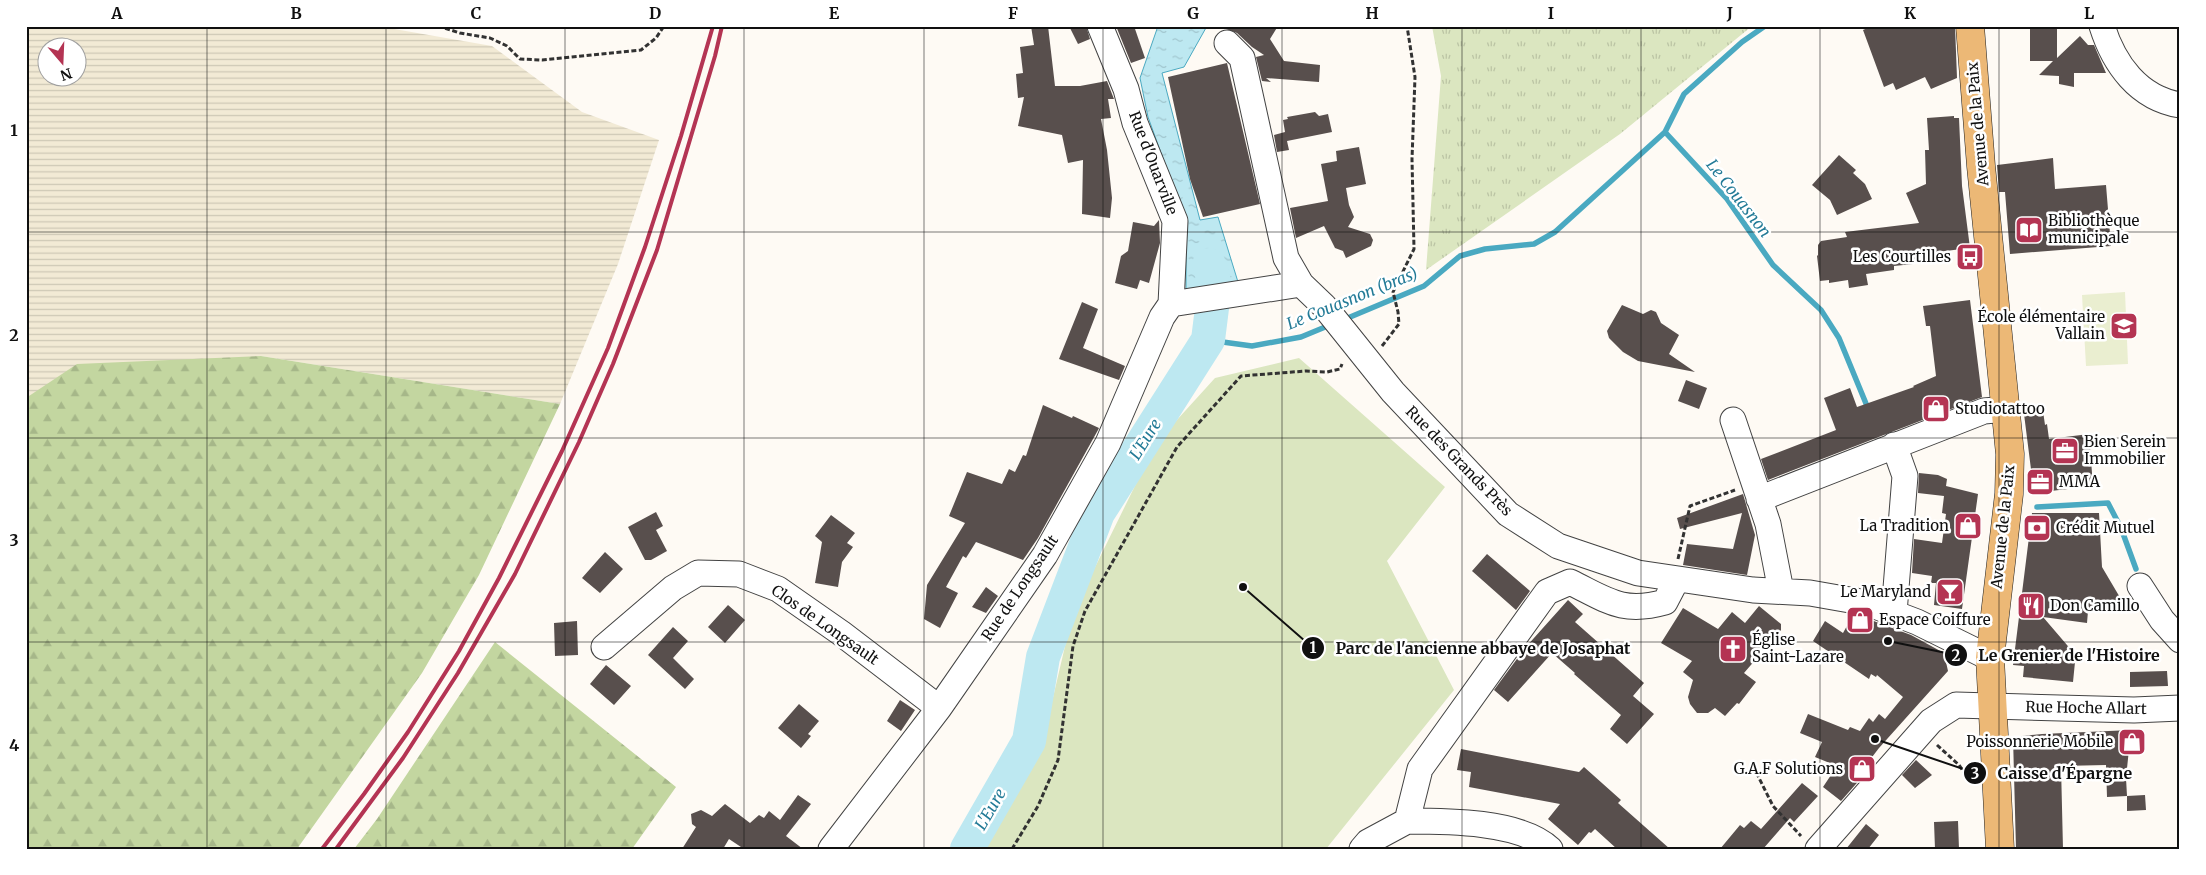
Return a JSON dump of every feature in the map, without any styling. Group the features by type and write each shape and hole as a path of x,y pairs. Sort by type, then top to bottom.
{"main road":[{"name":"Avenue de la Paix","path":"1970,26 1981,166 2007,409 2010,454 2009,494 1990,658 2000,849"}],"street":[{"name":"Rue d'Ouarville","path":"1100,26 1126,89 1135,122 1175,220 1176,303"},
{"path":"2102,26 2108,45 2128,78 2163,102 2180,105"},
{"name":"Rue des Grands Près","path":"1227,43 1242,58 1286,258 1301,284 1324,306 1347,350 1393,392 1508,514 1558,546 1638,573 1677,571 1753,590 1810,593 1867,603 1925,626 1990,658"},
{"path":"1176,303 1301,284"},
{"name":"Rue de Longsault","path":"831,849 939,708 1045,555 1108,443 1162,317 1176,303"},
{"path":"1757,491 1894,445 1984,411 2007,409"},
{"path":"1733,420 1768,524 1781,591"},
{"path":"1894,445 1905,476 1894,613"},
{"path":"1407,821 1420,769 1546,592 1570,582 1619,605 1644,608 1665,602 1677,571"},
{"name":"Clos de Longsault","path":"604,647 673,588 698,573 739,574 778,589 841,633 939,708"},
{"path":"2140,586 2162,620 2180,640"},
{"name":"Rue Hoche Allart","path":"1813,845 1931,722 1956,706 2134,710 2180,708"},
{"path":"1362,849 1368,842 1407,821 1448,821 1502,828 1542,841 1550,849"}],"path":[{"path":"438,26 460,33 490,38 507,46 520,59 542,60 641,50 656,38 664,26"},
{"path":"1388,353 1382,346 1399,324 1393,292 1414,249 1412,159 1416,78 1407,26"},
{"path":"1012,849 1038,806 1058,760 1073,646 1085,611 1177,447 1241,376 1306,371 1327,372 1340,369 1347,350"},
{"path":"1677,571 1690,506 1757,491"},
{"path":"1922,732 1959,765 1970,781"},
{"path":"1753,766 1773,806 1813,845"}],"shaded area":[{"path":"26,26 377,26 492,46 582,112 659,140 618,264 560,404 261,356 26,398"}],"green space":[{"path":"1432,26 1752,26 1620,134 1426,270 1441,76"},
{"path":"2125,292 2128,364 2086,366 2082,295"},
{"path":"261,356 560,404 479,575 422,673 297,849 26,849 26,398 77,364"},
{"path":"1299,358 1445,487 1387,561 1454,690 1326,849 978,849 1044,736 1073,612 1156,443 1215,378"},
{"path":"495,642 676,787 632,849 354,849 377,819"}],"water":[{"path":"1158,26 1207,26 1184,67 1162,73 1200,220 1218,217 1238,282 1186,290 1186,222 1148,117 1140,78"}],"building":[{"path":"1031,26 1048,26 1055,86 1080,86 1107,81 1114,99 1108,99 1111,118 1101,119 1107,150 1112,198 1110,218 1082,214 1083,160 1068,163 1062,135 1018,126 1024,97 1018,98 1016,74 1023,73 1020,47 1034,45"},
{"path":"1069,26 1086,26 1090,39 1078,44"},
{"path":"1116,26 1134,26 1145,58 1131,63"},
{"path":"1218,26 1278,26 1270,39 1284,61 1320,65 1319,82 1266,78 1271,82 1262,81 1256,57 1264,55 1237,33"},
{"path":"1872,26 1955,26 1957,78 1931,89 1925,77 1896,90 1893,83 1884,87 1863,30"},
{"path":"2030,26 2057,26 2057,58 2080,36 2088,45 2094,45 2106,73 2074,73 2074,87 2059,84 2059,76 2039,75 2053,61 2030,61"},
{"path":"1227,63 1260,204 1203,217 1190,179 1168,77"},
{"path":"1315,112 1319,116 1328,114 1332,132 1287,141 1289,150 1277,152 1274,135 1285,132 1283,120 1288,119 1287,117"},
{"path":"1954,116 1954,118 1959,118 1962,186 1970,248 1921,254 1922,258 1913,259 1913,264 1894,266 1894,270 1866,274 1868,285 1849,288 1848,280 1829,283 1829,280 1820,281 1817,256 1818,245 1821,241 1847,237 1845,232 1919,223 1906,193 1926,184 1925,150 1929,150 1927,118"},
{"path":"1359,147 1366,184 1346,188 1349,205 1354,217 1348,227 1370,234 1373,240 1371,246 1346,258 1343,251 1335,248 1324,226 1296,238 1290,208 1328,201 1321,164 1337,161 1336,151"},
{"path":"1839,155 1856,170 1853,173 1865,184 1872,199 1837,215 1830,200 1812,185"},
{"path":"2053,158 2055,189 2106,185 2111,246 2010,254 2005,192 1999,192 1997,165"},
{"path":"1159,220 1160,243 1149,283 1140,280 1137,289 1115,283 1121,256 1128,251 1133,222 1154,226"},
{"path":"1970,300 1982,397 1768,480 1761,459 1836,430 1824,398 1850,388 1857,407 1914,387 1936,376 1930,326 1926,326 1923,306"},
{"path":"1082,302 1098,309 1083,348 1125,366 1119,380 1059,359"},
{"path":"1622,305 1643,314 1651,310 1656,312 1661,323 1679,335 1669,354 1695,372 1638,361 1623,352 1609,338 1607,331"},
{"path":"1686,380 1707,388 1699,409 1678,401"},
{"path":"1043,405 1099,428 1038,538 1023,560 976,542 966,558 963,556 946,587 958,593 940,628 924,619 927,585 965,523 949,516 967,472 1002,484 1009,469 1015,472 1023,455 1026,456"},
{"path":"2043,411 2049,439 2089,434 2093,486 2034,493 2024,414"},
{"path":"1919,473 1938,475 1947,479 1946,486 1978,494 1962,609 1934,605 1936,583 1931,583 1932,576 1912,573 1914,539 1942,543 1946,514 1942,513 1944,496 1918,493"},
{"path":"1743,494 1755,535 1747,575 1683,565 1687,544 1733,549 1742,513 1680,529 1677,518"},
{"path":"656,512 663,526 656,530 667,551 651,560 645,560 628,527"},
{"path":"2032,513 2099,513 2102,567 2128,611 2088,611 2087,623 2043,617 2073,652 2072,661 2075,662 2073,682 2023,677 2024,666 2013,665"},
{"path":"831,515 855,533 847,543 853,547 842,562 838,587 815,583 822,542 815,536"},
{"path":"605,552 623,569 600,593 582,578"},
{"path":"1487,554 1530,591 1516,610 1472,571"},
{"path":"986,587 998,596 986,613 972,607"},
{"path":"1568,600 1583,614 1575,622 1644,683 1633,696 1654,714 1627,744 1610,729 1621,715 1552,653 1508,702 1494,690 1525,648"},
{"path":"728,605 745,620 725,643 708,627"},
{"name":"Église Saint-Lazare","path":"1759,606 1781,624 1781,630 1744,673 1756,682 1739,704 1737,703 1725,716 1715,708 1708,713 1697,713 1690,704 1688,697 1693,680 1683,672 1692,661 1661,643 1683,608 1718,629 1732,612 1745,623"},
{"path":"1853,615 1911,635 1944,653 1948,671 1879,748 1866,765 1870,768 1841,801 1823,787 1837,766 1815,757 1822,742 1800,733 1808,714 1848,730 1850,727 1860,731 1869,718 1873,722 1879,714 1885,719 1903,697 1877,675 1876,677 1871,674 1869,679 1813,641 1825,621 1843,633"},
{"path":"577,621 578,655 555,656 554,623"},
{"path":"673,627 688,641 673,658 694,679 685,689 648,655"},
{"path":"606,665 631,686 614,705 590,684"},
{"path":"2167,671 2168,686 2130,687 2130,672"},
{"path":"900,700 915,710 901,731 887,721"},
{"path":"799,704 819,721 808,734 811,736 801,748 778,728"},
{"path":"2131,730 2126,778 2127,796 2107,797 2106,765 2061,766 2063,849 2016,849 2013,737"},
{"path":"1461,749 1579,772 1584,767 1621,800 1618,803 1670,849 1617,849 1595,829 1591,833 1589,832 1578,845 1548,819 1560,804 1469,787 1471,772 1457,770"},
{"path":"1916,760 1932,775 1915,788 1902,775"},
{"path":"1802,783 1818,796 1794,822 1790,818 1763,849 1720,849 1740,825 1744,828 1751,821 1761,829"},
{"path":"798,795 811,804 786,836 803,849 744,849 729,839 723,849 682,849 696,827 692,824 691,814 701,810 712,816 725,804 750,823 759,815 764,818 769,811 780,820"},
{"path":"2145,795 2146,810 2127,811 2127,796"},
{"path":"1958,821 1959,849 1935,849 1934,822"},
{"path":"1866,824 1879,835 1868,849 1846,849"}],"waterway":[{"name":"Le Couasnon (bras)","path":"1343,320 1424,286 1460,256 1485,249 1534,244 1555,232 1665,132 1684,94 1742,42 1765,26"},
{"name":"Le Couasnon","path":"1665,132 1727,199 1773,265 1821,310 1839,338 1867,406"},
{"name":"L'Eure","path":"967,849 1029,741 1043,657 1098,513 1208,340 1215,284 1209,265"},
{"name":"Le Couasnon (bras)","path":"1208,340 1252,346 1301,337 1330,325"},
{"name":"Le Couasnon","path":"2037,507 2108,503 2121,528 2136,569"}],"railway":[{"path":"322,849 408,732 459,651 499,578 562,451 608,348 645,247 681,136 713,26"},
{"path":"336,849 403,758 458,673 515,574 579,442 613,364 657,250 715,56 722,26"}],"place":[{"name":"Bibliothèque municipale","path":"2029,230"},
{"name":"Les Courtilles","path":"1970,257"},
{"name":"École élémentaire Vallain","path":"2124,326"},
{"name":"Studiotattoo","path":"1936,409"},
{"name":"Bien Serein Immobilier","path":"2065,451"},
{"name":"MMA","path":"2040,482"},
{"name":"La Tradition","path":"1968,526"},
{"name":"Crédit Mutuel","path":"2037,528"},
{"name":"Parc de l'ancienne abbaye de Josaphat","path":"1243,587"},
{"name":"Le Maryland","path":"1950,592"},
{"name":"Don Camillo","path":"2031,606"},
{"name":"Espace Coiffure","path":"1860,620"},
{"name":"Le Grenier de l'Histoire","path":"1888,641"},
{"name":"Église Saint-Lazare","path":"1733,649"},
{"name":"Caisse d'Épargne","path":"1875,739"},
{"name":"Poissonnerie Mobile","path":"2132,742"},
{"name":"G.A.F Solutions","path":"1862,769"}]}
